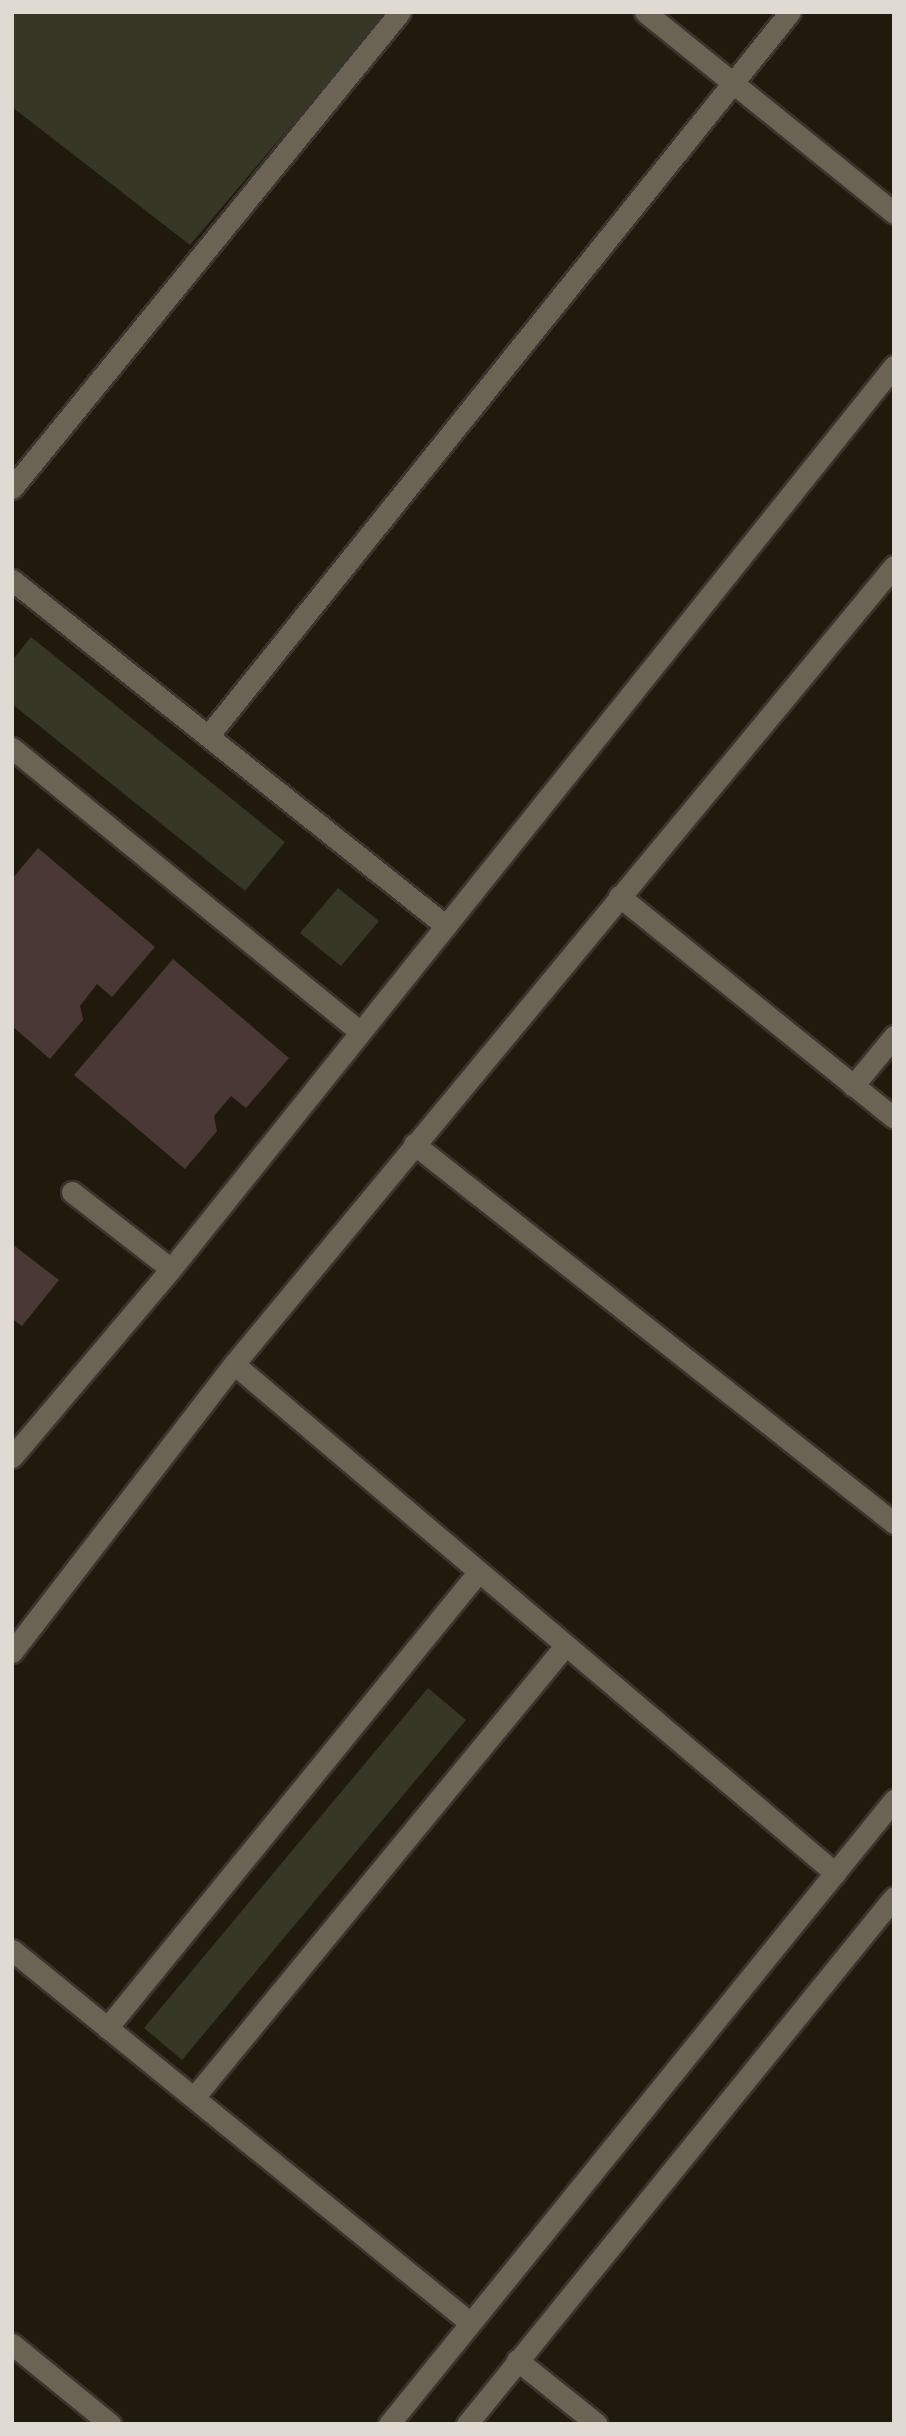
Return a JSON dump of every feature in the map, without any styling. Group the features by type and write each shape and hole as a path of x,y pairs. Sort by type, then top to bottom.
{"street":[{"path":"12,488 400,12"},
{"path":"645,12 894,213"},
{"path":"208,736 790,12"},
{"path":"12,1457 171,1269 894,366"},
{"path":"12,1652 234,1364 894,566"},
{"path":"12,580 446,926"},
{"path":"12,748 360,1032"},
{"path":"619,896 894,1118"},
{"path":"853,1086 894,1036"},
{"path":"414,1144 894,1523"},
{"path":"72,1192 171,1269"},
{"path":"234,1364 476,1575 835,1873"},
{"path":"107,2028 476,1575"},
{"path":"196,2095 564,1647"},
{"path":"389,2424 468,2321 894,1800"},
{"path":"467,2424 891,1905"},
{"path":"12,1950 107,2028 196,2095 468,2321"},
{"path":"12,2344 110,2424"},
{"path":"517,2360 597,2424"}],"green space":[{"path":"12,12 387,12 190,245 12,107"},
{"path":"31,637 285,842 245,891 12,704 12,661"},
{"path":"338,888 379,921 341,966 300,933"},
{"path":"428,1688 466,1720 182,2060 144,2028"}],"building":[{"path":"38,848 155,947 112,997 97,984 80,1006 83,1020 50,1059 12,1026 12,879"},
{"path":"173,959 289,1058 246,1108 231,1096 214,1116 217,1131 185,1169 74,1075"},
{"path":"12,1244 59,1280 22,1326 12,1319"}]}
